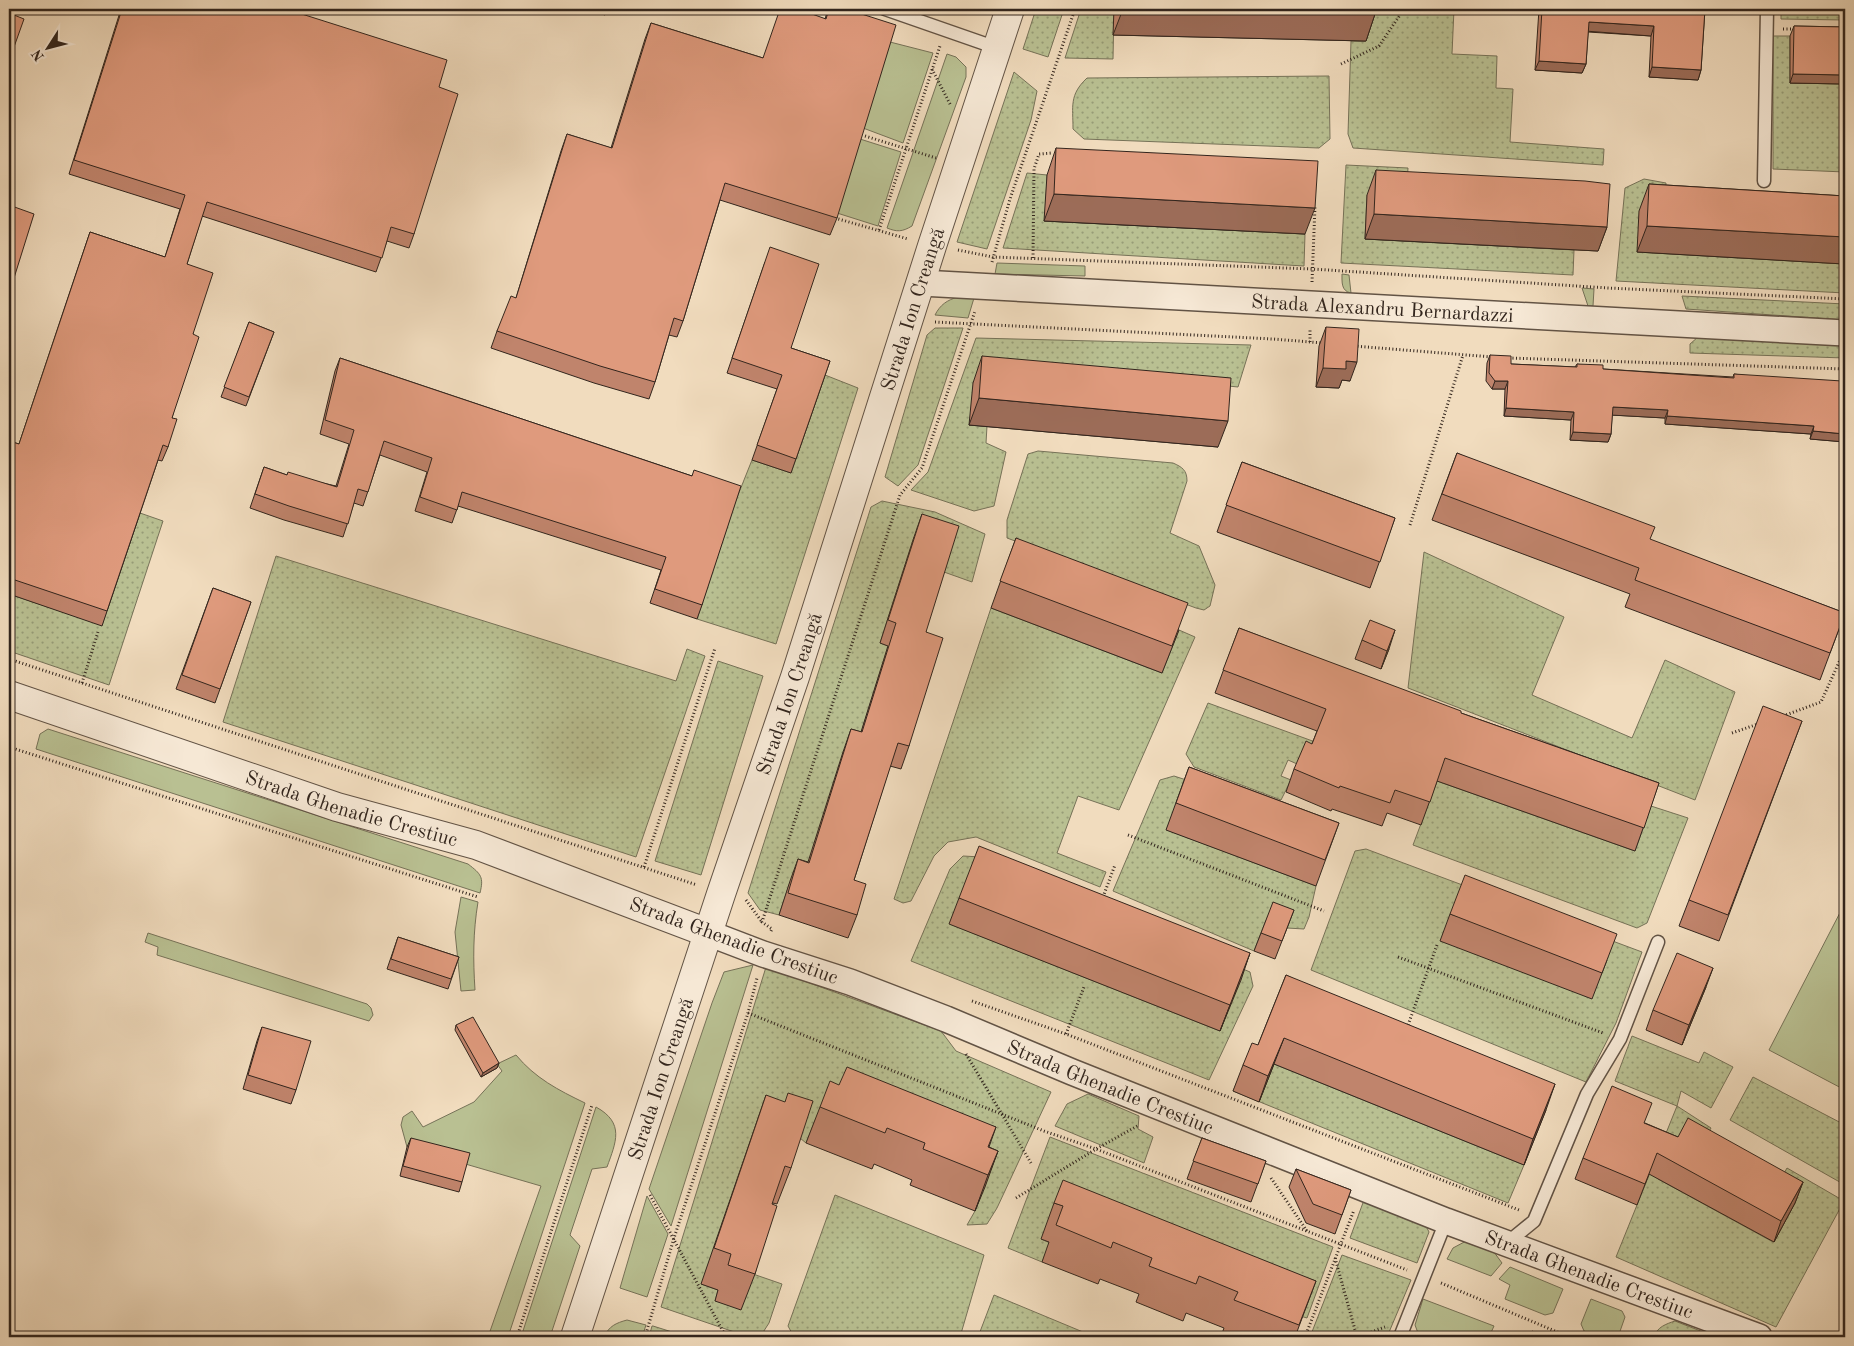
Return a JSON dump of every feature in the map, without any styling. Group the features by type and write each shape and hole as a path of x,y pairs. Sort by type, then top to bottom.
{"street":[{"name":"Strada Ion Creangă","path":"575,1337 721,894 795,677 932,246 1010,9"},
{"name":"Strada Alexandru Bernardazzi","path":"921,283 1845,333"},
{"name":"Strada Ghenadie Crestiuc","path":"9,695 337,807 476,845 763,954 876,992 1446,1221 1759,1337"}],"lane":[{"path":"885,9 997,48"},
{"path":"1764,181 1767,9"},
{"path":"1507,1243 1534,1221 1587,1094 1620,1039 1658,942"},
{"path":"1400,1337 1446,1221"}],"path":[{"path":"762,922 900,495 922,468 970,324 985,286 1010,199 1075,9"},
{"path":"1341,64 1379,46 1402,12 1401,9"},
{"path":"1766,28 1806,29"},
{"path":"879,230 945,30"},
{"path":"932,69 955,113"},
{"path":"865,136 939,159"},
{"path":"1033,258 1034,169 1039,154 1052,153"},
{"path":"1310,342 1315,204"},
{"path":"835,218 932,246 993,257 1312,269 1608,288 1845,300"},
{"path":"909,320 1329,344"},
{"path":"1348,345 1496,358"},
{"path":"1410,525 1462,355"},
{"path":"1506,358 1845,369"},
{"path":"82,683 98,632"},
{"path":"644,867 715,648"},
{"path":"1778,718 1822,702 1845,649"},
{"path":"9,659 747,901 762,922 772,929 781,932"},
{"path":"1732,733 1760,724"},
{"path":"9,747 478,897"},
{"path":"1128,835 1324,911"},
{"path":"1102,899 1115,865"},
{"path":"646,1337 674,1238 748,1013 763,954 772,929"},
{"path":"1408,1025 1437,945"},
{"path":"1398,957 1620,1039"},
{"path":"1066,1034 1084,987"},
{"path":"963,998 1066,1034 1536,1217"},
{"path":"748,1013 1001,1114 1424,1276 1569,1337"},
{"path":"966,1054 1031,1163"},
{"path":"1016,1198 1096,1149 1147,1121 1166,1073"},
{"path":"517,1337 592,1106"},
{"path":"633,1160 726,1337"},
{"path":"1305,1337 1362,1188"},
{"path":"1335,1258 1357,1337"}],"green space":[{"path":"1036,9 1064,9 1048,57 1023,49"},
{"path":"1081,9 1114,9 1113,59 1065,58"},
{"path":"1366,9 1454,9 1452,54 1497,56 1496,88 1513,89 1510,142 1604,149 1603,165 1353,148 1348,134 1351,41 1365,41"},
{"path":"1781,9 1845,9 1845,20 1781,19"},
{"path":"1773,36 1790,36 1790,83 1845,84 1845,172 1773,169"},
{"path":"890,42 933,53 903,143 863,128"},
{"path":"947,54 956,57 966,67 966,77 912,226 897,231 887,228"},
{"path":"1014,72 1037,91 1031,120 987,249 957,242"},
{"path":"1329,76 1330,139 1319,148 1084,139 1073,129 1073,101 1077,90 1087,78"},
{"path":"860,139 901,152 878,226 837,213"},
{"path":"1346,165 1408,168 1406,197 1367,195 1365,239 1574,250 1573,275 1341,263"},
{"path":"1027,173 1047,175 1045,221 1305,234 1304,266 1003,248"},
{"path":"1644,179 1666,183 1664,212 1845,238 1845,293 1616,281 1625,188"},
{"path":"997,263 1085,266 1085,276 995,274"},
{"path":"1342,274 1349,275 1351,293 1344,288"},
{"path":"1582,288 1594,289 1593,306 1588,306"},
{"path":"1682,296 1845,304 1845,320 1686,309"},
{"path":"958,297 974,298 968,318 935,315 944,303"},
{"path":"935,328 963,328 918,465 898,486 885,477 927,335"},
{"path":"1698,337 1845,345 1845,358 1690,353 1690,344"},
{"path":"976,338 1251,345 1238,387 1189,382 969,425 987,426 986,443 1006,452 994,506 974,511 911,490 928,472"},
{"path":"825,375 858,388 776,644 697,619 736,500 752,460 791,473"},
{"path":"1038,451 1173,463 1181,468 1186,474 1187,481 1170,533 1199,546 1215,585 1210,606 1204,610 1196,608 1007,538 1007,520 1028,454"},
{"path":"882,501 935,512 985,534 972,582 944,572 914,537 880,643 888,646 821,862 790,882 779,915 760,910 748,893 871,507"},
{"path":"140,513 163,521 109,685 9,651 9,594 102,625"},
{"path":"1424,552 1564,617 1532,695 1632,738 1665,660 1735,692 1695,800 1408,688"},
{"path":"276,556 676,681 687,649 705,656 636,857 223,722"},
{"path":"991,608 1162,673 1179,630 1195,637 1119,810 1078,796 1057,853 1106,872 1100,887 976,837 948,842 934,856 911,901 903,903 894,899"},
{"path":"718,661 763,676 701,875 655,861"},
{"path":"1208,703 1362,759 1304,767 1288,760 1281,776 1291,780 1281,800 1194,767 1186,754"},
{"path":"48,729 468,864 480,876 482,883 480,893 36,749 40,734"},
{"path":"1174,776 1211,788 1180,794 1167,830 1316,886 1309,917 1304,929 1287,928 1266,920 1254,951 1113,891 1160,780"},
{"path":"1437,781 1635,851 1651,806 1688,818 1647,923 1637,928 1413,845"},
{"path":"1366,849 1642,952 1616,1023 1586,1082 1311,970 1355,851"},
{"path":"963,856 981,857 950,924 1220,1031 1240,979 1106,910 1250,972 1253,986 1209,1080 911,961 950,869"},
{"path":"461,897 478,902 474,946 475,990 461,991 455,932"},
{"path":"1845,903 1845,1090 1769,1050"},
{"path":"148,933 367,1004 371,1008 373,1015 369,1021 157,955 158,947 145,942"},
{"path":"753,965 671,1226 649,1189 724,972"},
{"path":"766,967 941,1031 956,1051 1051,1092 997,1208 987,1224 967,1225 975,1211 816,1118 806,1143 800,1138 701,1284 718,1290 715,1301 753,1274 782,1284 769,1323 760,1337 749,1337 661,1307"},
{"path":"1632,1036 1699,1063 1704,1052 1733,1067 1711,1108 1681,1091 1677,1106 1615,1081"},
{"path":"1249,1054 1524,1165 1508,1203 1233,1091"},
{"path":"516,1055 548,1083 585,1103 508,1337 488,1337 541,1186 407,1147 401,1125 403,1117 412,1111 423,1127 474,1102 502,1071 497,1064"},
{"path":"1753,1077 1845,1125 1845,1185 1730,1120"},
{"path":"1088,1094 1139,1116 1138,1129 1153,1137 1144,1163 1055,1126 1067,1104"},
{"path":"1677,1106 1711,1128 1699,1150 1658,1179 1773,1242 1774,1191 1787,1168 1844,1201 1776,1327 1616,1257"},
{"path":"596,1107 605,1113 615,1126 616,1134 613,1149 607,1167 592,1169 570,1235 580,1246 550,1337 521,1337"},
{"path":"1050,1137 1333,1247 1307,1318 1041,1239 1050,1243 1042,1262 1008,1248"},
{"path":"835,1195 984,1255 960,1337 794,1337 788,1326"},
{"path":"647,1196 668,1234 647,1297 620,1288"},
{"path":"1364,1200 1424,1222 1429,1232 1417,1263 1350,1238"},
{"path":"1468,1240 1491,1248 1502,1263 1491,1276 1447,1259 1453,1248"},
{"path":"1342,1255 1411,1280 1387,1337 1310,1337"},
{"path":"1510,1267 1563,1289 1553,1313 1545,1315 1505,1299 1510,1285 1499,1279"},
{"path":"994,1295 1095,1337 978,1337"},
{"path":"1423,1299 1494,1326 1489,1337 1423,1337 1418,1333 1415,1325"},
{"path":"1591,1299 1622,1311 1625,1317 1618,1337 1600,1337 1584,1331 1581,1324"},
{"path":"627,1320 646,1325 642,1337 604,1337 613,1326"},
{"path":"1675,1321 1716,1337 1654,1337 1660,1328"},
{"path":"653,1326 688,1337 649,1337"}],"building":[{"path":"122,9 286,9 447,60 439,87 458,94 414,234 391,227 382,258 207,202 187,264 213,273 193,334 199,337 172,418 177,419 168,447 163,445 107,611 9,578 9,441 19,444 90,232 165,257 185,195 74,160"},
{"path":"780,9 798,9 826,19 829,9 846,9 896,25 837,218 725,183 683,321 674,318 655,382 600,366 497,331 511,296 516,298 567,134 612,148 651,23 763,58"},
{"path":"1124,9 1375,9 1375,14"},
{"path":"1542,9 1705,9 1701,70 1652,67 1654,26 1589,22 1586,64 1539,61"},
{"path":"9,13 24,19 9,61"},
{"path":"1794,26 1845,27 1845,75 1793,74"},
{"path":"1056,148 1318,161 1315,208 1054,194"},
{"path":"1376,170 1585,181 1610,184 1607,227 1374,214"},
{"path":"1649,184 1845,196 1845,237 1647,226"},
{"path":"9,205 34,214 9,294"},
{"path":"770,247 819,264 791,348 830,361 796,459 757,445 782,375 732,358"},
{"path":"249,322 274,332 249,397 224,387"},
{"path":"1326,327 1359,329 1357,362 1346,361 1346,369 1323,368"},
{"path":"1490,355 1511,356 1511,364 1577,367 1577,364 1603,365 1603,369 1734,378 1734,374 1842,381 1842,389 1845,389 1845,434 1813,431 1814,426 1667,416 1668,410 1613,407 1611,434 1573,432 1574,412 1506,408 1508,381 1495,381 1489,373"},
{"path":"982,356 1231,378 1228,421 979,398"},
{"path":"340,358 692,476 694,470 741,486 702,605 655,589 666,557 462,492 457,510 420,497 432,458 384,441 368,492 358,489 348,524 255,494 264,467 287,475 288,472 337,487 354,430 325,420"},
{"path":"1457,453 1655,527 1650,539 1845,613 1830,653 1635,580 1639,568 1442,494"},
{"path":"1242,462 1395,518 1380,562 1226,505"},
{"path":"922,514 959,526 926,632 943,638 909,746 898,743 854,880 866,884 857,915 788,893 798,859 809,863 851,729 862,732 896,623 888,620"},
{"path":"1016,538 1188,603 1172,646 1000,581"},
{"path":"213,588 251,602 220,689 182,675"},
{"path":"1370,620 1395,630 1387,651 1362,640"},
{"path":"1239,628 1461,711 1461,713 1659,783 1644,828 1445,758 1430,802 1395,790 1390,803 1340,786 1339,788 1294,769 1306,741 1312,744 1326,709 1223,670"},
{"path":"1763,706 1802,721 1728,915 1689,900"},
{"path":"1189,767 1339,823 1325,860 1176,803"},
{"path":"979,846 1250,953 1230,1005 959,898"},
{"path":"1465,875 1617,934 1602,973 1450,914"},
{"path":"1273,902 1294,910 1282,941 1261,933"},
{"path":"398,937 459,957 451,979 391,959"},
{"path":"1677,953 1713,968 1689,1025 1653,1010"},
{"path":"1286,975 1555,1084 1533,1139 1284,1038 1268,1076 1243,1065 1252,1043 1258,1045"},
{"path":"473,1017 499,1063 483,1073 456,1025"},
{"path":"262,1027 311,1041 296,1090 248,1075"},
{"path":"847,1067 996,1127 988,1147 998,1151 988,1175 923,1149 925,1143 887,1128 885,1133 820,1107 830,1081 839,1085"},
{"path":"1612,1086 1652,1103 1644,1123 1678,1137 1688,1118 1803,1182 1781,1221 1657,1153 1645,1184 1583,1158"},
{"path":"788,1093 813,1101 791,1168 785,1166 772,1204 777,1206 755,1274 728,1265 731,1254 714,1248 766,1095 785,1102"},
{"path":"411,1138 470,1153 462,1182 403,1166"},
{"path":"1202,1138 1266,1161 1258,1184 1193,1161"},
{"path":"1296,1169 1351,1190 1342,1215 1313,1204"},
{"path":"1063,1180 1316,1281 1299,1325 1234,1300 1238,1292 1199,1276 1196,1284 1149,1266 1152,1258 1113,1242 1111,1248 1056,1225 1063,1206 1054,1203"},
{"path":"1532,1331 1548,1337 1530,1337"}]}
